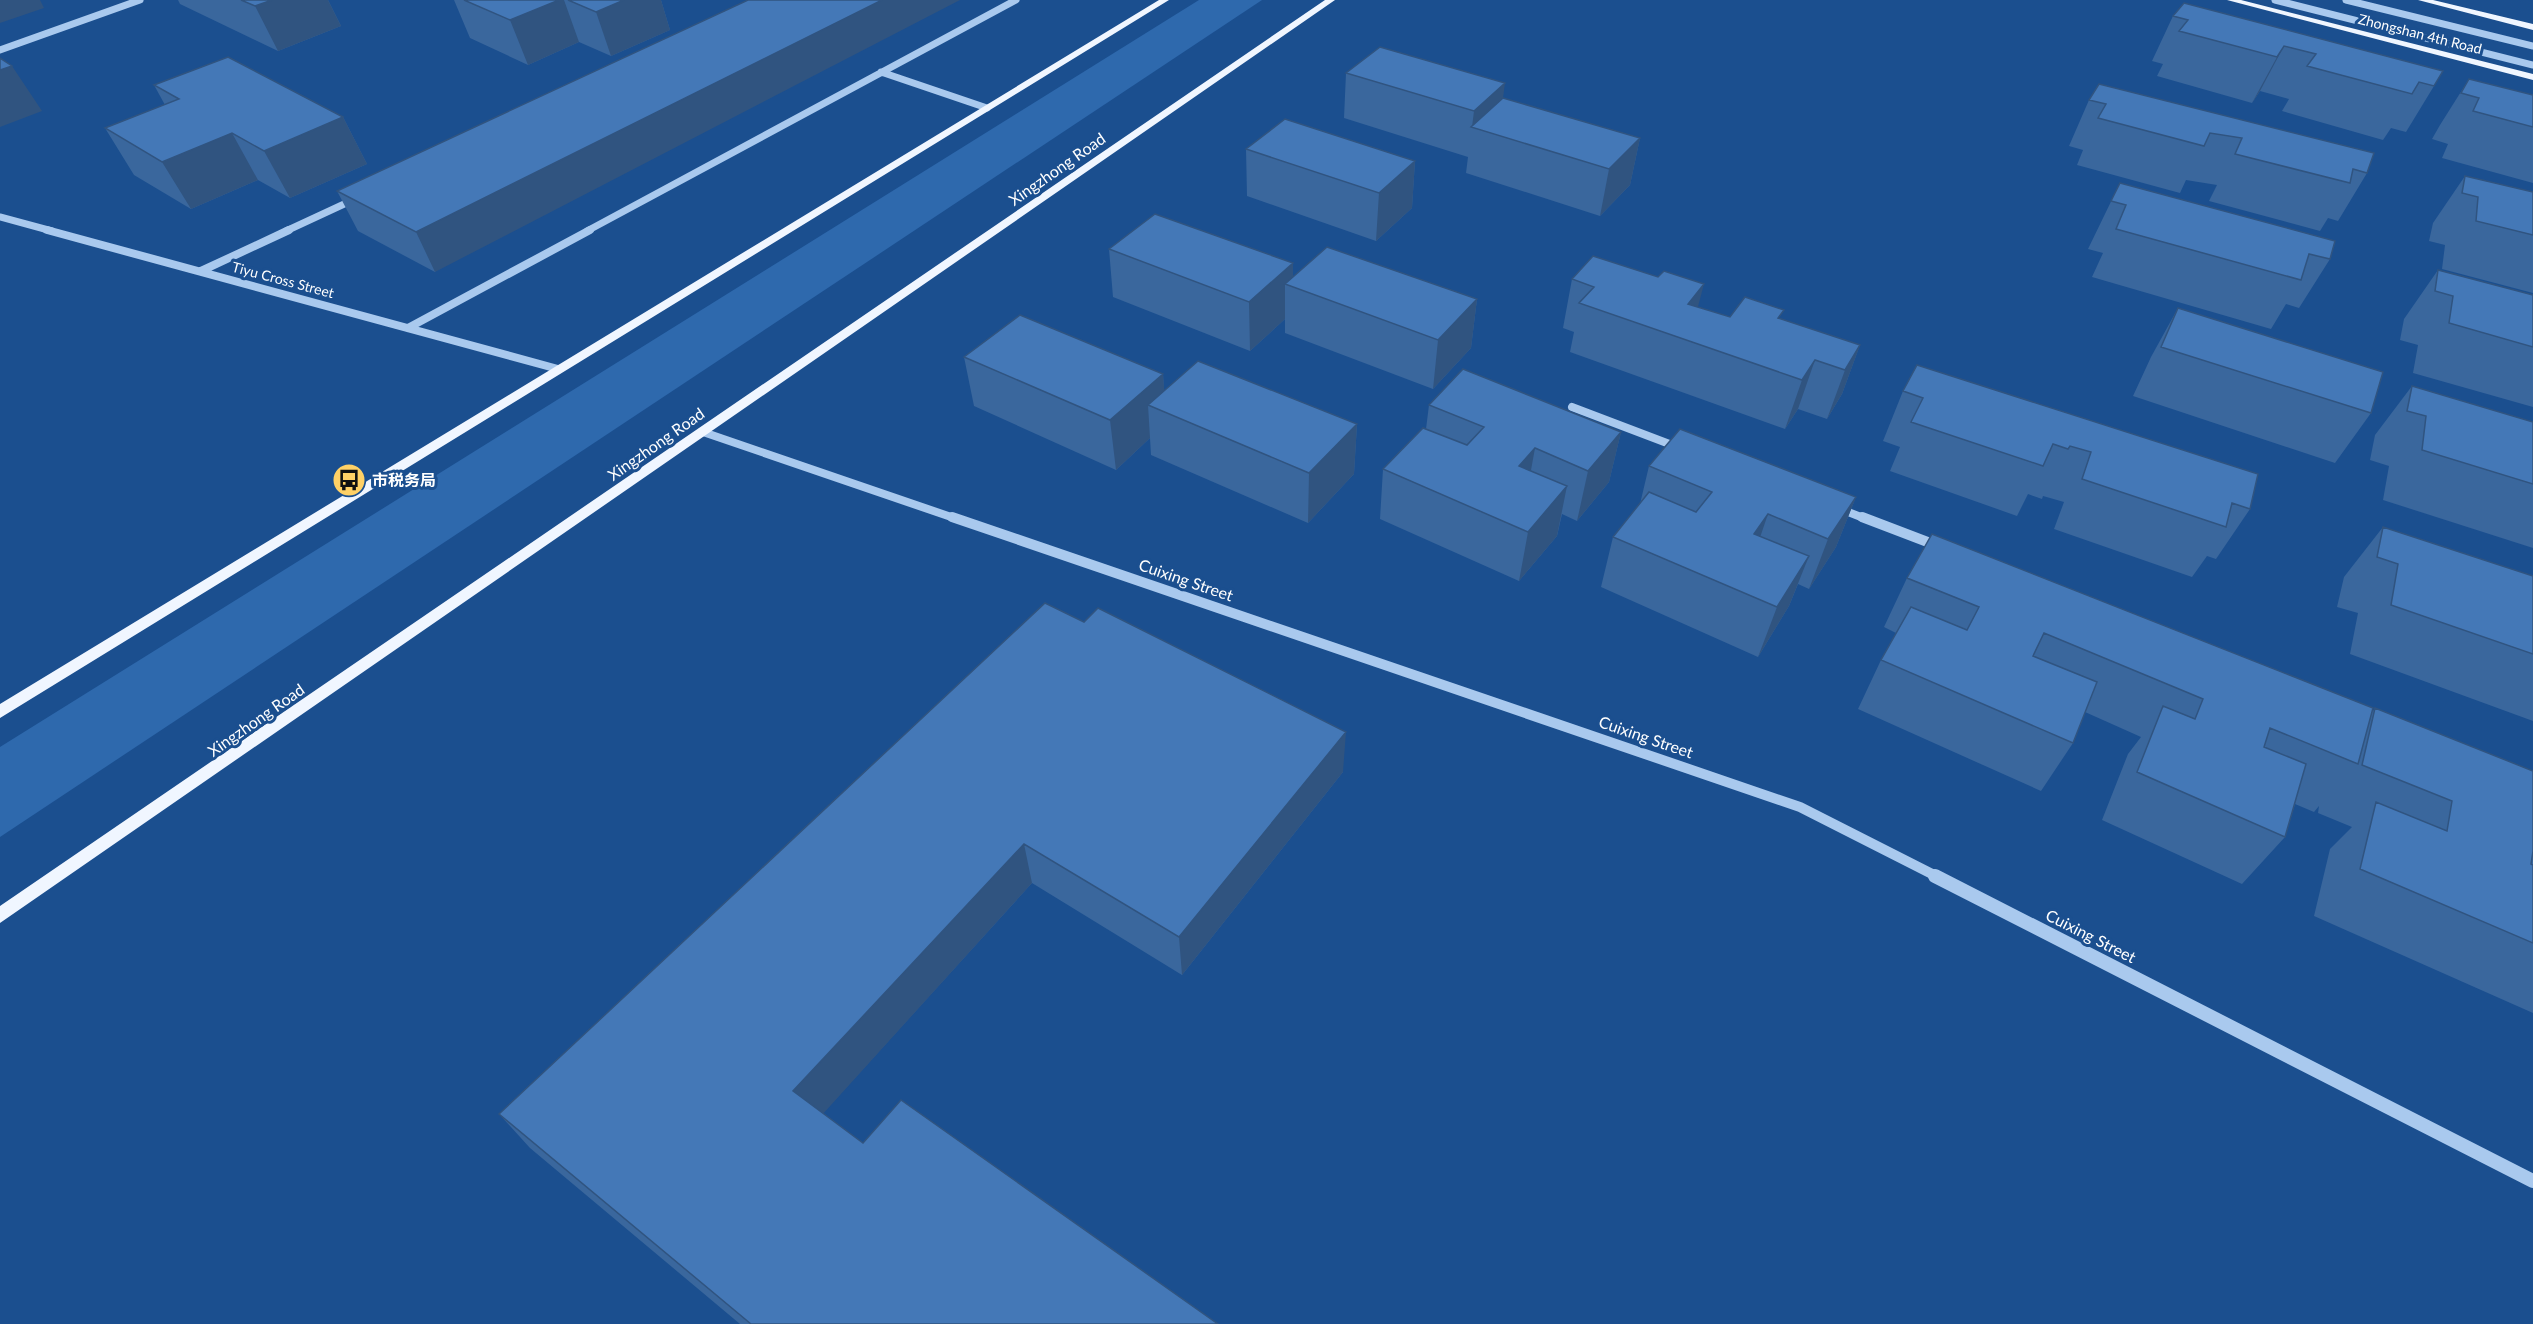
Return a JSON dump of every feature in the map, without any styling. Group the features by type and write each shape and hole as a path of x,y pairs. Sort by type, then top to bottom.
{"main road":[{"path":"0,712 1165,0"},
{"name":"Xingzhong Road","path":"0,916 1331,0"},
{"name":"Zhongshan 4th Road","path":"2231,0 2533,77"},
{"path":"2422,0 2533,27"}],"street":[{"path":"0,50 140,0"},
{"path":"408,328 1016,0"},
{"path":"2275,0 2533,65"},
{"path":"2346,0 2533,46"},
{"path":"881,72 987,108"},
{"path":"201,272 362,196"},
{"name":"Tiyu Cross Street","path":"0,217 558,369"},
{"path":"1572,406 1695,453"},
{"name":"Cuixing Street","path":"703,432 1800,807 2533,1181"},
{"path":"1829,504 1952,551"}],"shaded area":[{"path":"1199,0 1262,0 0,837 0,747"}],"building":[{"path":"241,0 272,0 255,6"},
{"path":"464,0 559,0 510,20"},
{"path":"568,0 624,0 596,12"},
{"path":"748,0 882,0 416,232 337,191"},
{"path":"2184,3 2443,71 2434,86 2419,82 2412,94 2307,66 2316,54 2284,46 2277,57 2179,31 2188,20 2173,16"},
{"path":"1380,47 1505,83 1474,111 1346,73"},
{"path":"228,57 343,117 264,151 232,133 162,162 105,128 179,99 154,85"},
{"path":"0,58 12,66 0,70"},
{"path":"2469,79 2533,95 2533,127 2473,111 2479,98 2461,93"},
{"path":"2099,84 2374,153 2367,173 2353,169 2350,183 2235,154 2242,138 2210,133 2204,146 2098,118 2106,104 2089,100"},
{"path":"1503,98 1640,138 1609,169 1471,127"},
{"path":"1285,119 1415,161 1379,193 1246,149"},
{"path":"2465,176 2533,192 2533,235 2476,221 2478,197 2462,193"},
{"path":"2120,183 2335,241 2330,259 2309,254 2301,280 2116,229 2126,205 2111,201"},
{"path":"1155,214 1293,263 1249,302 1109,249"},
{"path":"1327,247 1477,299 1438,340 1285,284"},
{"path":"1593,256 1658,277 1664,271 1704,284 1688,304 1730,317 1745,297 1784,310 1778,318 1860,345 1845,370 1815,360 1802,380 1579,303 1594,287 1572,279"},
{"path":"2438,270 2533,295 2533,347 2449,323 2453,296 2435,291"},
{"path":"2178,308 2383,372 2371,413 2161,347"},
{"path":"1020,315 1163,374 1110,420 964,357"},
{"path":"1198,361 1357,424 1309,473 1148,405"},
{"path":"1917,365 2258,474 2250,509 2232,503 2226,527 2082,479 2091,452 2070,446 2068,449 2053,444 2043,466 1911,422 1923,398 1903,391"},
{"path":"1463,369 1621,432 1588,471 1535,448 1519,466 1567,486 1528,532 1383,469 1423,428 1467,445 1484,427 1429,405"},
{"path":"2412,386 2533,422 2533,484 2422,450 2426,416 2407,411"},
{"path":"1680,429 1856,497 1828,539 1768,514 1754,534 1809,556 1777,607 1613,537 1649,492 1696,512 1712,492 1649,466"},
{"path":"2383,527 2533,576 2533,654 2391,605 2398,564 2377,557"},
{"path":"1932,534 2373,708 2358,764 2270,728 2264,747 2306,764 2285,837 2137,772 2163,706 2195,719 2203,699 2044,633 2033,656 2097,682 2073,743 1881,660 1911,607 1967,630 1979,607 1907,578"},
{"path":"1045,603 1084,622 1098,608 1346,732 1179,937 1024,844 793,1091 863,1143 901,1100 1218,1324 751,1324 499,1114"},
{"path":"2375,708 2533,771 2531,864 2533,865 2533,943 2360,869 2376,802 2447,831 2452,801 2362,765"}],"place":[{"name":"市税务局","path":"349,480"}]}
